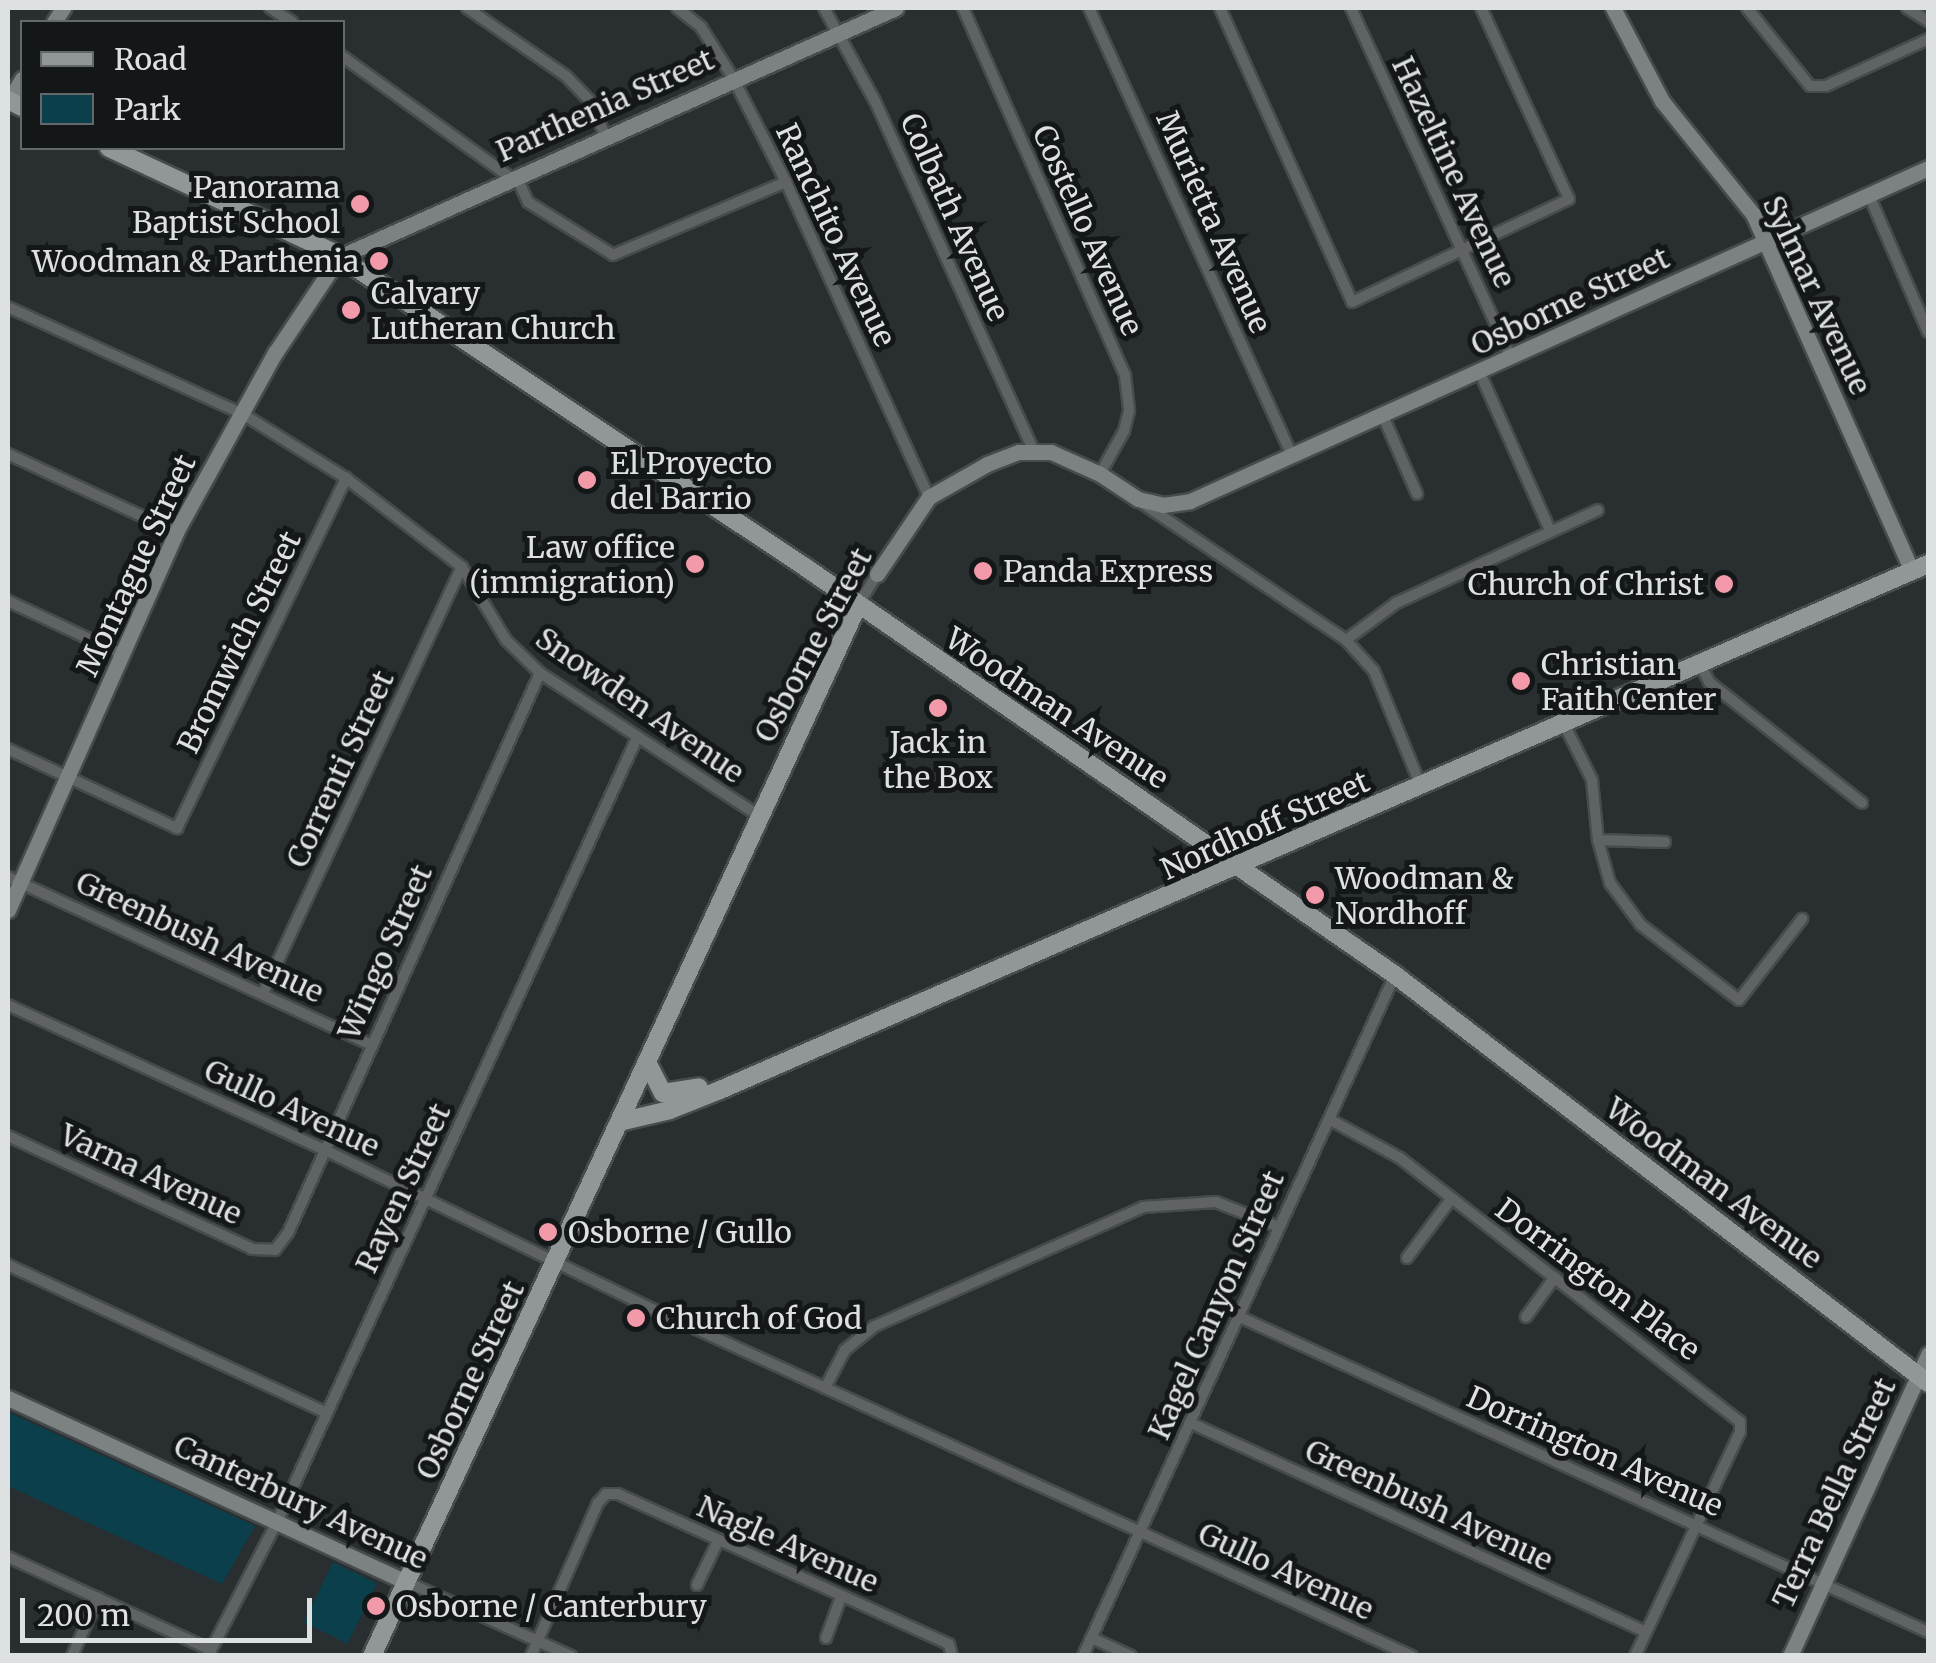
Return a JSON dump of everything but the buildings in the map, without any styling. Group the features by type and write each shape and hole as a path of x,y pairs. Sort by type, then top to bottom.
{"main road":[{"name":"Woodman Avenue","path":"113,150 339,257 858,605 1395,975 1924,1380"},
{"name":"Nordhoff Street","path":"618,1122 670,1110 720,1090 1920,567"},
{"name":"Osborne Street","path":"372,1656 858,605"},
{"path":"647,1062 663,1093 697,1087 720,1090"}],"street":[{"path":"467,8 566,76 589,100 606,136"},
{"name":"Ranchito Avenue","path":"677,8 708,35 733,78 786,182 928,497"},
{"name":"Colbath Avenue","path":"824,8 875,101 1033,450"},
{"name":"Parthenia Street","path":"339,257 896,8"},
{"name":"Costello Avenue","path":"963,8 1125,376 1129,412 1124,431 1100,474"},
{"name":"Murietta Avenue","path":"1090,8 1293,457"},
{"path":"1220,8 1352,302 1569,199 1481,8"},
{"name":"Hazeltine Avenue","path":"1351,8 1511,357"},
{"name":"Sylmar Avenue","path":"1614,8 1654,88 1741,196 1920,567"},
{"path":"1747,8 1796,74 1810,86 1819,87 1928,39"},
{"path":"1907,8 1928,20"},
{"path":"345,58 514,177 528,202 613,255 786,182"},
{"name":"Osborne Street","path":"1138,499 1162,504 1190,501 1928,168"},
{"path":"1868,195 1928,332"},
{"name":"Montague Street","path":"8,910 14,880 68,777 176,532 241,412 339,257"},
{"name":"Snowden Avenue","path":"8,307 241,412 346,478 462,567 506,640 540,673 758,815"},
{"path":"1480,372 1550,530"},
{"path":"1383,416 1418,494"},
{"path":"1033,450 1066,456 1100,474 1346,640 1374,671 1421,786"},
{"name":"Osborne Street","path":"858,605 928,497 988,464 1033,450"},
{"path":"8,454 176,532"},
{"name":"Bromwich Street","path":"68,777 177,828 346,478"},
{"path":"1346,640 1396,603 1598,510"},
{"name":"Correnti Street","path":"263,992 462,567"},
{"path":"8,601 124,655"},
{"path":"1700,664 1709,682 1862,804"},
{"name":"Wingo Street","path":"275,1250 288,1234 370,1044 540,673"},
{"path":"1564,724 1592,780 1598,840 1610,883 1623,906 1641,925 1739,1000 1802,919"},
{"name":"Rayen Street","path":"210,1653 277,1522 637,738"},
{"path":"8,748 68,777"},
{"path":"1598,840 1665,842"},
{"name":"Greenbush Avenue","path":"14,880 370,1044"},
{"name":"Kagel Canyon Street","path":"1084,1656 1395,975"},
{"name":"Gullo Avenue","path":"8,1005 326,1150 554,1262"},
{"name":"Dorrington Place","path":"1328,1119 1387,1150 1740,1422 1697,1525"},
{"name":"Varna Avenue","path":"8,1136 252,1249 275,1250"},
{"path":"1406,1258 1451,1199"},
{"path":"825,1388 845,1350 875,1326 1143,1207 1216,1202 1279,1227"},
{"path":"554,1262 1140,1532"},
{"path":"8,1265 327,1413"},
{"path":"1526,1318 1555,1277"},
{"name":"Dorrington Avenue","path":"1240,1317 1928,1632"},
{"name":"Terra Bella Street","path":"1790,1656 1924,1380 1928,1354"},
{"name":"Canterbury Avenue","path":"8,1398 571,1656"},
{"name":"Greenbush Avenue","path":"1190,1424 1646,1632"},
{"name":"Nagle Avenue","path":"536,1639 606,1494 618,1494 950,1650"},
{"path":"1635,1656 1697,1525"},
{"name":"Gullo Avenue","path":"1140,1532 1412,1656"},
{"path":"698,1585 718,1541"},
{"path":"8,1556 210,1653"},
{"path":"826,1638 841,1597"},
{"path":"72,1656 98,1598"},
{"path":"1092,1638 1132,1656"},
{"path":"530,1656 536,1639"}],"green space":[{"path":"8,1412 255,1526 222,1584 8,1486"},
{"path":"333,1562 377,1583 348,1644 304,1622"}],"place":[{"name":"Panorama Baptist School","path":"360,204"},
{"name":"Woodman & Parthenia","path":"379,261"},
{"name":"Calvary Lutheran Church","path":"351,310"},
{"name":"El Proyecto del Barrio","path":"587,480"},
{"name":"Law office (immigration)","path":"695,564"},
{"name":"Panda Express","path":"983,571"},
{"name":"Church of Christ","path":"1724,584"},
{"name":"Christian Faith Center","path":"1521,681"},
{"name":"Jack in the Box","path":"938,708"},
{"name":"Woodman & Nordhoff","path":"1315,895"},
{"name":"Osborne / Gullo","path":"548,1232"},
{"name":"Church of God","path":"636,1318"},
{"name":"Osborne / Canterbury","path":"376,1606"}]}
